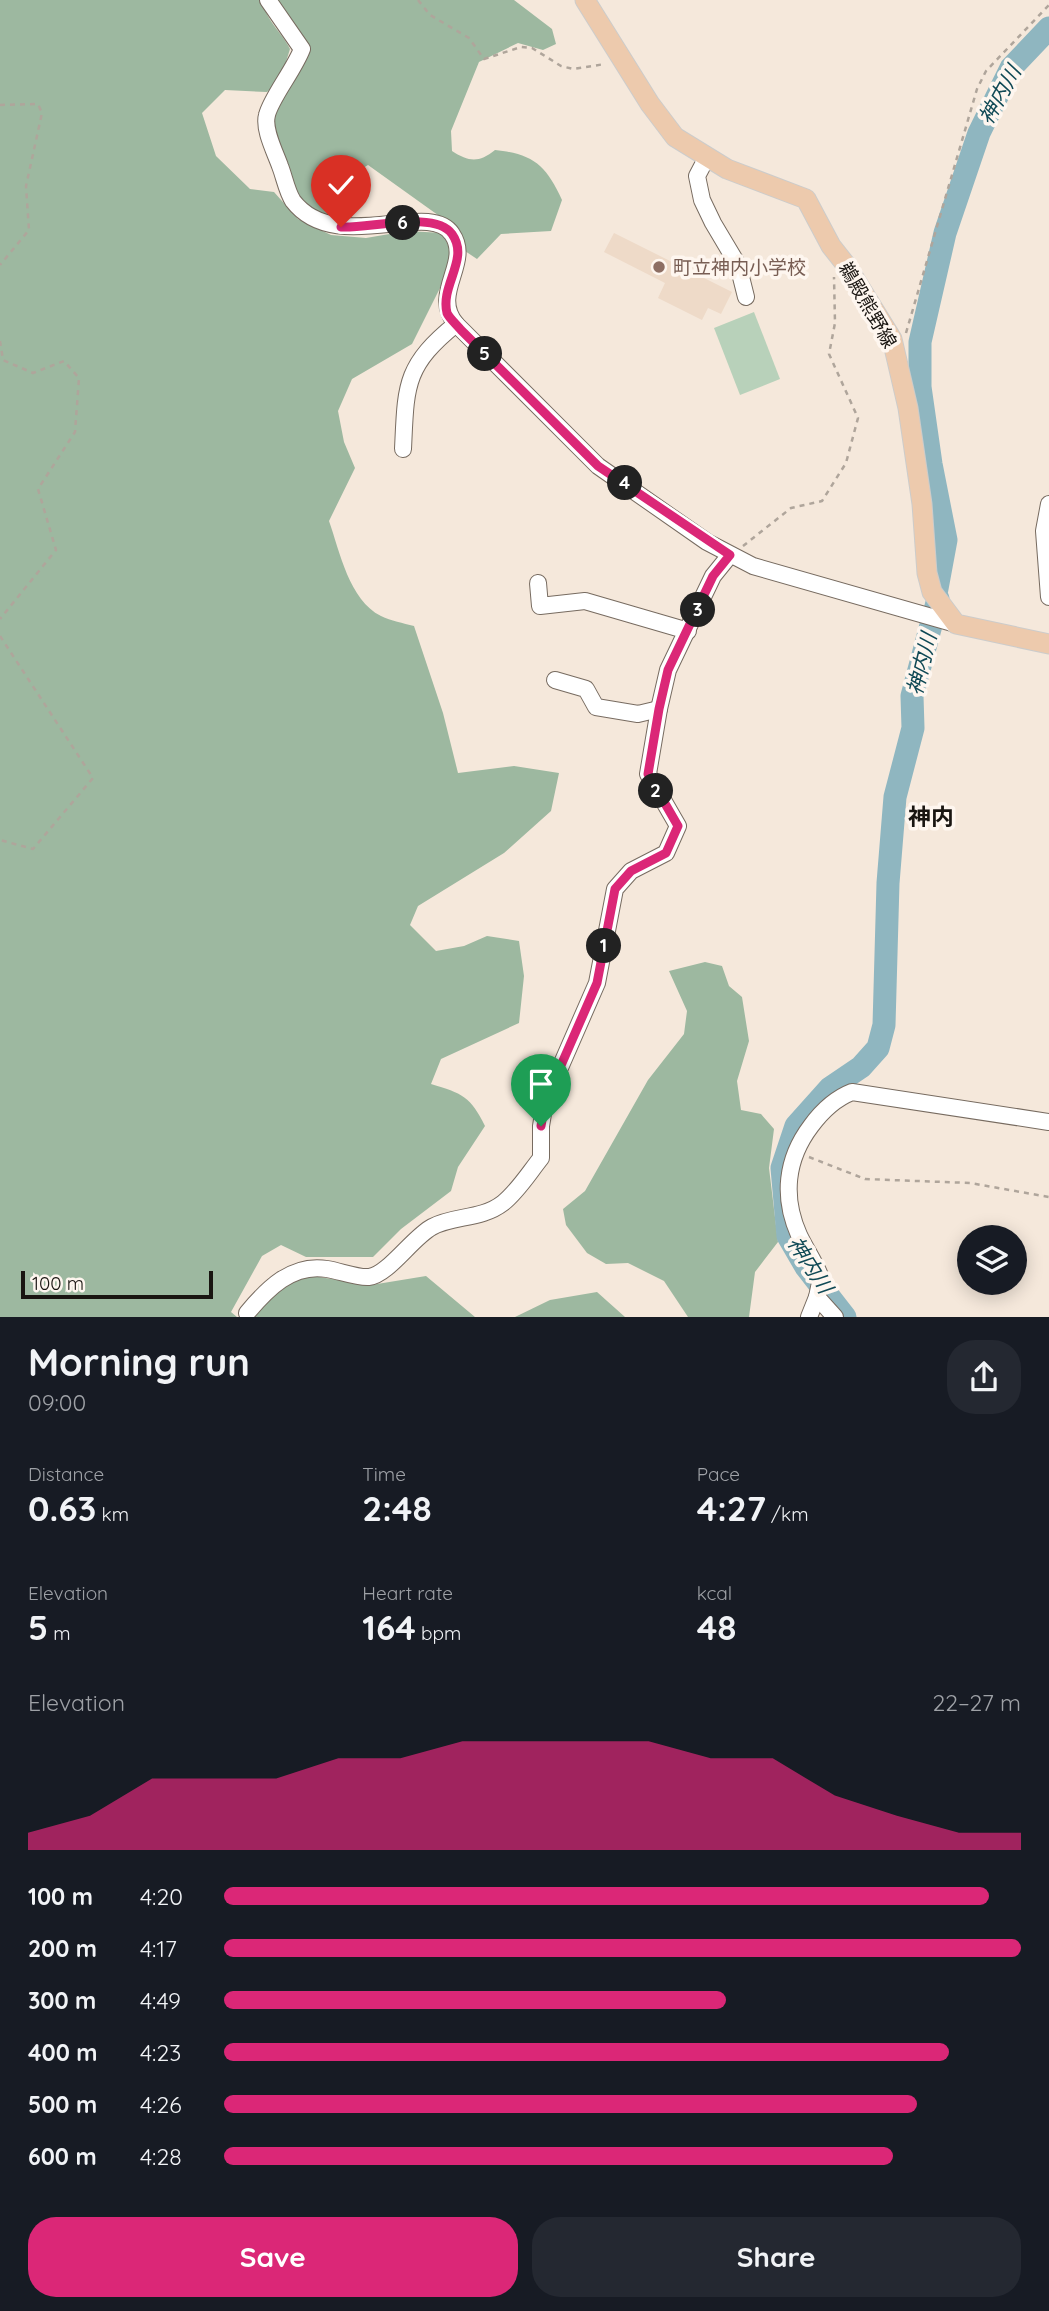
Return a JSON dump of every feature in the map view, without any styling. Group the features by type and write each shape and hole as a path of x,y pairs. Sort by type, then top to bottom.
{"main road":[{"name":"鵜殿熊野線","path":"585,0 622,61 675,137 726,169 806,200 819,218 831,246 846,265 895,349 922,504 927,573 932,592 956,624"},
{"path":"956,624 1049,644"}],"street":[{"path":"268,0 302,49 266,115 268,130 293,200 323,221 341,227 362,228 426,221 439,224 452,234 459,257 448,286 447,314 598,466 730,555 753,566 956,624"},
{"path":"707,157 697,176 702,200 738,265 746,297"},
{"path":"403,449 408,385 414,365 428,348 456,324"},
{"path":"1049,503 1044,531 1049,597"},
{"path":"247,1313 265,1292 292,1273 324,1268 369,1277 383,1272 400,1252 433,1226 484,1214 503,1203 541,1158 541,1126 545,1102 597,983 615,889 631,871 666,853 678,826 648,774 659,709 668,670 713,576 730,555"},
{"path":"538,583 540,606 585,601 688,631"},
{"path":"555,680 586,689 596,707 638,714 659,709"},
{"path":"809,1317 821,1278 792,1214 789,1172 795,1151 826,1108 852,1091 1049,1122"},
{"path":"817,1297 835,1317"}],"path":[{"path":"418,0 430,15 469,38 484,58 521,47 532,48 561,66 573,69 622,61"},
{"path":"905,335 977,89 986,72 1049,5"},
{"path":"0,105 38,104 42,113 26,186 29,230 0,265"},
{"path":"730,555 791,508 822,501 846,463 859,418 829,354 836,294 831,246"},
{"path":"0,341 3,360 33,373 64,361 79,378 75,432 38,489 56,550 0,620"},
{"path":"0,636 93,778 33,849 0,840"},
{"path":"795,1151 865,1179 970,1183 1049,1197"}],"shaded area":[{"name":"町立神内小学校","path":"614,233 732,292 721,314 708,308 702,320 658,298 665,283 604,252"}],"green space":[{"path":"0,0 263,0 270,19 290,49 280,81 267,92 225,90 202,113 216,156 250,189 274,192 298,219 331,235 366,238 407,231 443,233 454,260 412,344 352,379 338,411 344,442 355,468 329,521 347,574 361,599 381,616 414,626 443,713 458,773 514,766 559,773 551,811 504,853 418,906 410,925 436,951 464,946 487,936 519,941 524,976 519,1023 441,1059 431,1084 451,1090 470,1102 485,1126 458,1167 451,1191 401,1229 373,1257 306,1257 281,1245 262,1256 231,1312 237,1317 0,1317"},
{"path":"273,0 514,0 552,29 556,44 543,50 518,43 479,62 451,131 452,151 464,157 474,160 495,150 508,152 529,158 544,170 562,200 551,231 501,234 477,259 465,251 456,228 368,165 333,186 340,221 309,209 301,202 289,180 271,116 304,63"},
{"path":"754,312 780,379 740,395 714,328"},
{"path":"705,962 722,966 729,986 742,997 749,1041 737,1081 741,1110 761,1114 774,1129 769,1168 778,1242 755,1272 749,1317 688,1317 664,1281 628,1263 606,1264 587,1253 566,1225 563,1209 585,1191 648,1080 684,1034 687,1011 669,971"},
{"path":"306,1275 371,1285 426,1276 475,1317 251,1317 284,1285"},
{"path":"597,1292 625,1317 515,1317 550,1300"}],"waterway":[{"name":"神内川","path":"845,1317 806,1267 788,1236 782,1168 796,1126 830,1088 861,1067 878,1048 884,1025 888,883 895,797 913,728 912,696 938,599 936,594 946,540 920,387 920,342 945,233 979,133 1011,68 1049,28"}],"place":[{"name":"町立神内小学校","path":"659,267"}],"district":[{"name":"神内","path":"931,817"}],"route":[{"path":"341,227 362,228 426,221 439,224 452,234 459,257 448,286 447,314 598,466 730,555 713,576 668,670 659,709 648,774 678,826 666,853 631,871 615,889 597,983 545,1102 541,1126"}]}
